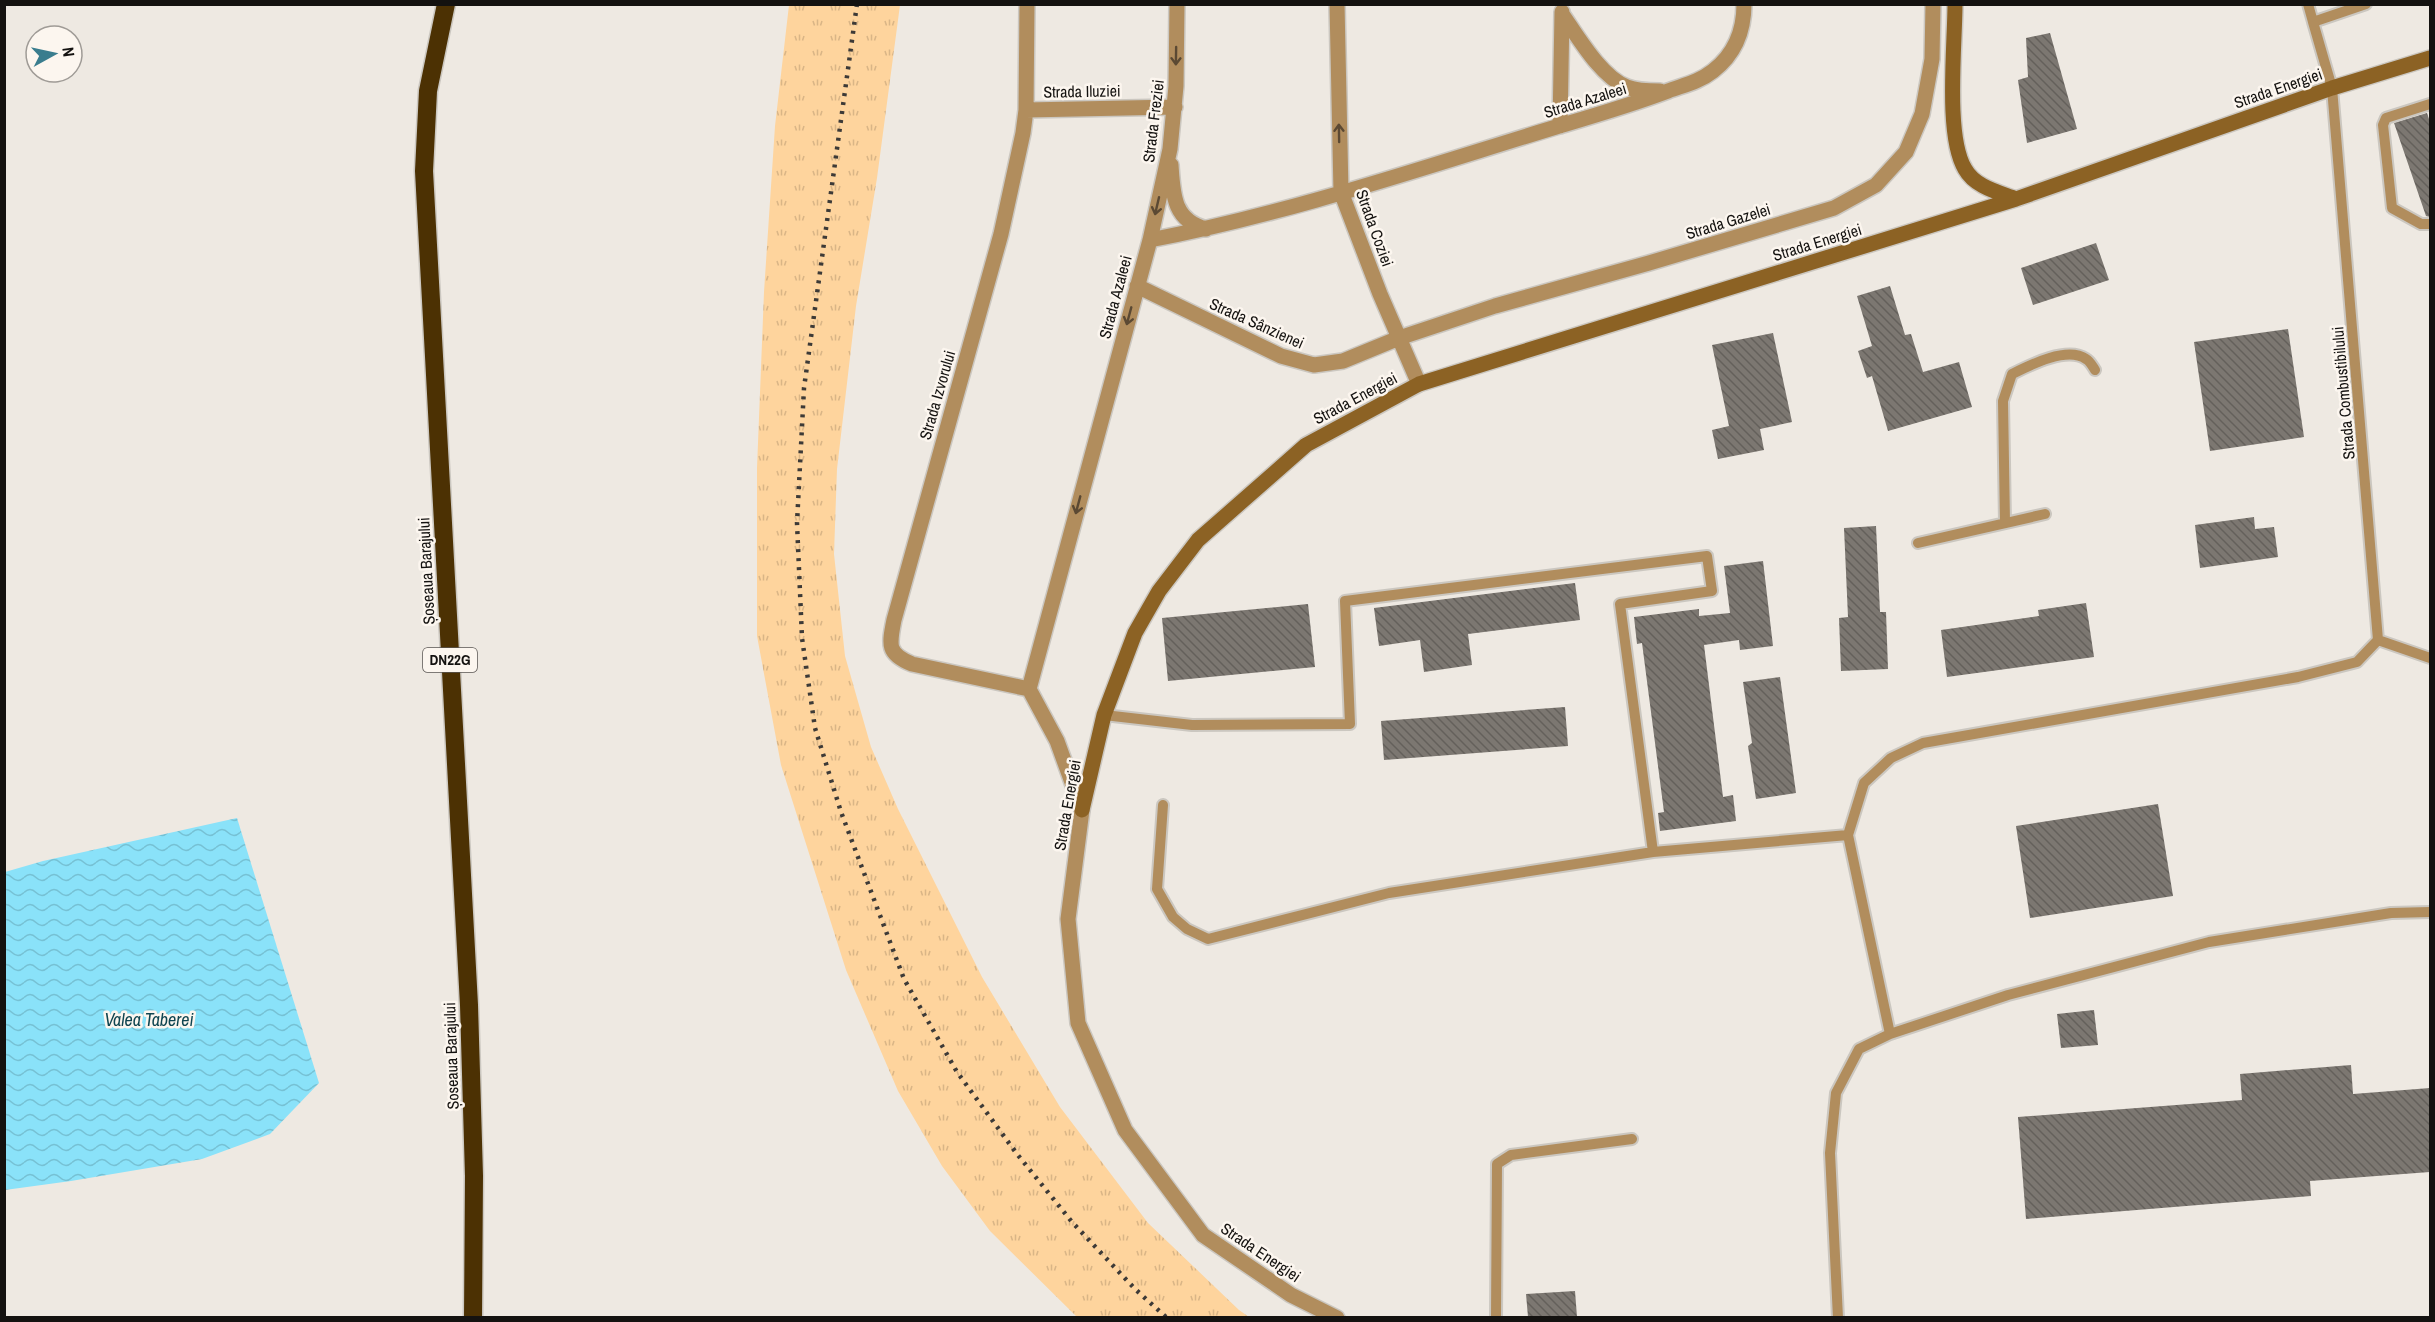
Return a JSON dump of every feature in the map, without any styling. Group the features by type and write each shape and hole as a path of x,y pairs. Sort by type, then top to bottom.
{"highway":[{"name":"Șoseaua Barajului","path":"446,4 428,91 424,171 469,1005 474,1176 473,1317"}],"street":[{"name":"Strada Izvorului","path":"1027,4 1026,110 1001,234 894,620 891,647 897,658 912,664 1029,689"},
{"name":"Strada Freziei","path":"1150,240 1170,149 1175,107 1177,4"},
{"name":"Strada Coziei","path":"1337,4 1341,192 1419,384"},
{"name":"Strada Azaleei","path":"1029,689 1150,240 1206,229 1341,192 1630,106 1696,82 1714,70 1731,52 1744,26 1744,4"},
{"name":"Strada Gazelei","path":"1399,338 1495,306 1649,264 1834,208 1876,185 1906,152 1922,114 1932,59 1933,4"},
{"path":"1956,4 1953,121 1956,149 1965,171 1983,186 2016,199"},
{"name":"Strada Azaleei","path":"1562,9 1598,66 1626,87 1645,91 1670,90"},
{"path":"1560,126 1562,9"},
{"name":"Strada Energiei","path":"1337,1317 1291,1295 1203,1235 1125,1130 1078,1023 1068,919 1082,810 1104,715 1135,633 1159,591 1198,540 1306,445 1419,384 2016,199 2332,88 2430,58"},
{"name":"Strada Iluziei","path":"1026,110 1175,107"},
{"path":"1170,149 1173,187 1181,214 1188,222 1206,229"},
{"name":"Strada Sânzienei","path":"1137,286 1299,363 1314,365 1343,361 1399,338"},
{"path":"1029,689 1057,741 1082,810"}],"lane":[{"name":"Strada Combustibilului","path":"2308,4 2332,88 2378,640"},
{"path":"2313,22 2366,4"},
{"path":"2430,104 2386,118 2383,125 2392,208 2421,224 2430,224"},
{"path":"2005,523 2003,401 2012,374 2042,360 2070,354 2086,359 2096,370"},
{"path":"1918,543 2045,514"},
{"path":"1104,715 1192,726 1350,724 1345,601 1707,556 1712,591 1620,604 1653,852"},
{"path":"1890,1034 1848,835 1864,783 1891,758 1923,743 2298,677 2357,662 2378,640 2430,658"},
{"path":"1163,805 1157,889 1173,917 1187,929 1208,939 1389,893 1653,852 1848,835"},
{"path":"1838,1317 1830,1153 1836,1093 1859,1049 1890,1034 2008,995 2209,942 2391,913 2430,912"},
{"path":"1496,1317 1497,1164 1511,1155 1632,1139"}],"green space":[{"path":"789,5 900,5 877,178 856,306 837,469 834,554 845,656 871,747 898,809 982,977 1060,1107 1148,1223 1249,1317 1077,1317 990,1231 942,1166 898,1091 846,970 781,765 757,636 757,468 764,292 775,126"}],"water":[{"name":"Valea Taberei","path":"237,818 319,1083 270,1134 202,1159 5,1190 5,872 43,861"}],"building":[{"path":"2050,33 2077,129 2027,143 2018,80 2028,77 2026,38"},
{"path":"2427,113 2430,122 2430,217 2426,216 2394,123"},
{"path":"2096,243 2109,280 2033,305 2021,268"},
{"path":"1890,286 1905,335 1911,334 1923,372 1959,362 1972,407 1888,431 1872,376 1867,378 1858,351 1872,346 1857,296"},
{"path":"2288,329 2304,437 2210,451 2194,342"},
{"path":"1773,333 1792,422 1760,429 1764,450 1718,459 1712,430 1729,426 1712,345"},
{"path":"2254,517 2255,529 2274,527 2278,557 2200,568 2195,525"},
{"path":"1876,526 1880,612 1886,612 1888,669 1841,671 1839,618 1848,617 1844,528"},
{"path":"1763,561 1773,646 1740,650 1739,640 1704,645 1723,797 1733,795 1736,821 1660,831 1658,813 1664,812 1642,643 1637,644 1634,617 1699,609 1699,616 1730,613 1724,566"},
{"path":"1575,583 1580,620 1468,634 1472,665 1424,672 1420,640 1379,646 1374,608"},
{"path":"2086,603 2094,657 1947,677 1941,630 2039,616 2038,610"},
{"path":"1308,604 1315,667 1168,681 1162,618"},
{"path":"1780,677 1796,793 1756,799 1748,746 1752,743 1743,682"},
{"path":"1565,707 1568,746 1384,760 1381,721"},
{"path":"2158,804 2173,896 2030,918 2016,826"},
{"path":"2094,1010 2098,1045 2061,1048 2057,1014"},
{"path":"2351,1065 2353,1094 2430,1088 2430,1172 2310,1181 2311,1196 2026,1219 2018,1117 2242,1100 2240,1074"},
{"path":"1575,1291 1577,1317 1528,1317 1526,1294"}],"railway":[{"path":"857,4 804,388 797,523 802,638 815,728 841,812 904,979 957,1072 1017,1154 1072,1222 1135,1289 1167,1318"}]}
